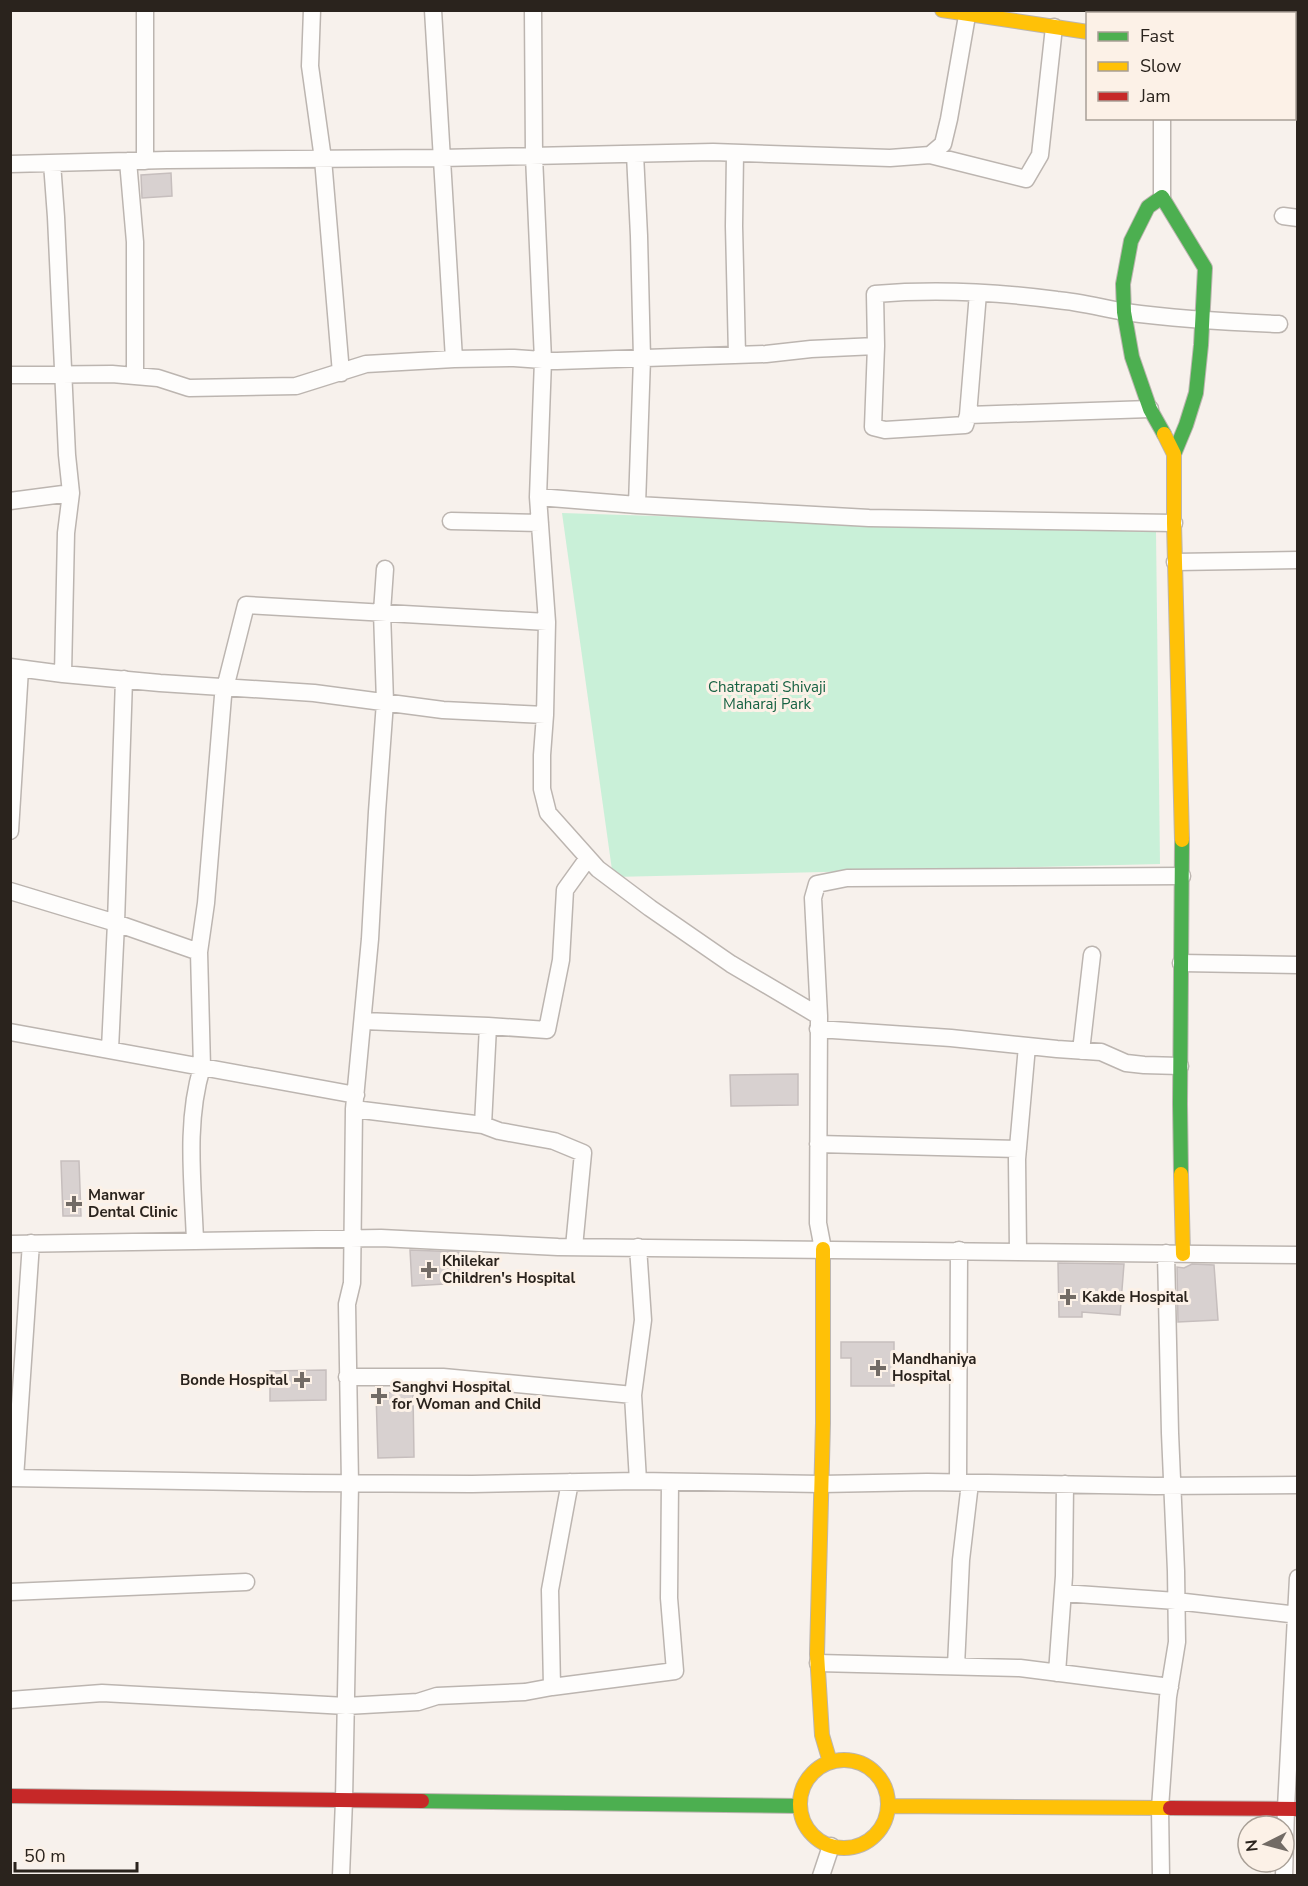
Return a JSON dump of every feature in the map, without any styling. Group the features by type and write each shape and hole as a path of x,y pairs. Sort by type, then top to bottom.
{"street":[{"path":"135,376 136,161 145,10"},
{"path":"312,10 310,66 323,159 341,373"},
{"path":"433,10 454,359"},
{"path":"533,10 534,156 543,360 538,497 547,622 542,789 548,813 598,869 731,964 819,1022 951,1038 1101,1052 1126,1063 1180,1066"},
{"path":"942,10 968,12 1086,32"},
{"path":"930,155 943,144 968,12"},
{"path":"10,164 735,153 890,158 930,155 1026,179 1040,155 1054,27"},
{"path":"1161,1875 1160,1808 1170,1688 1177,1642 1173,1485 1174,1254 1180,1066 1182,876 1174,454 1196,393 1203,321 1205,268 1162,197 1162,120"},
{"path":"735,153 737,355"},
{"path":"635,154 642,358 637,505"},
{"path":"52,163 66,455 71,493 66,533 63,674"},
{"path":"1162,197 1148,207 1131,241 1123,284 1124,312 1132,357 1150,409 1174,454"},
{"path":"978,293 968,415 965,425 885,430 873,427 875,294 978,293 1058,300 1124,312 1203,321 1279,324"},
{"path":"10,375 112,374 158,378 189,388 296,386 366,364 454,359 514,358 557,361 737,355 876,346"},
{"path":"968,415 1150,409"},
{"path":"10,501 71,493"},
{"path":"538,497 869,518 1174,523"},
{"path":"451,521 540,523"},
{"path":"1175,562 1298,560"},
{"path":"341,1875 350,1484 347,1304 352,1283 355,1102 364,1021 385,702 382,612 385,569"},
{"path":"195,1241 191,1139 196,1085 202,1067 199,952 206,903 225,687 246,605 547,622"},
{"path":"10,831 15,668 63,674 314,693 443,710 545,715"},
{"path":"110,1049 124,679"},
{"path":"364,1021 547,1030 561,960 565,890 588,858"},
{"path":"830,1762 822,1736 818,1664 823,1249 819,1223 819,1022 813,898 817,884 847,878 1182,876"},
{"path":"10,891 116,923 199,952"},
{"path":"1081,1051 1092,955"},
{"path":"1181,963 1298,965"},
{"path":"483,1125 488,1026"},
{"path":"10,1032 202,1067 355,1102 483,1125 499,1131 554,1141 583,1153 574,1247"},
{"path":"1018,1251 1018,1149 1028,1046"},
{"path":"818,1144 1018,1149"},
{"path":"10,1244 353,1239 574,1247 1298,1255"},
{"path":"31,1243 13,1478 350,1484 638,1481 821,1484 1298,1485"},
{"path":"638,1247 643,1320 633,1395 638,1481"},
{"path":"956,1666 964,1483 959,1250"},
{"path":"347,1377 443,1377 633,1395"},
{"path":"552,1687 550,1590 570,1482"},
{"path":"10,1700 102,1693 346,1706 418,1702 437,1696 525,1692 675,1671 669,1598 670,1482"},
{"path":"1057,1673 1063,1593 1065,1484"},
{"path":"1284,1875 1292,1809 1298,1578"},
{"path":"10,1592 246,1582"},
{"path":"1063,1593 1176,1601 1297,1615"},
{"path":"818,1664 1020,1668 1170,1688"},
{"path":"844,1760 858,1762 871,1768 881,1779 887,1791 889,1806 886,1820 878,1833 866,1843 852,1848 837,1848 823,1843 811,1834 803,1821 800,1806 802,1792 808,1779 830,1762 844,1760"},
{"path":"10,1796 800,1806"},
{"path":"889,1806 1292,1809"},
{"path":"821,1875 831,1846"}],"green space":[{"name":"Chatrapati Shivaji Maharaj Park","path":"562,513 1156,532 1160,864 613,877"}],"building":[{"path":"171,173 172,196 142,198 141,175"},
{"path":"798,1074 798,1105 731,1106 730,1075"},
{"path":"61,1161 79,1161 81,1216 63,1216"},
{"path":"410,1250 459,1252 461,1283 412,1286"},
{"path":"1058,1263 1124,1264 1120,1315 1082,1312 1082,1317 1059,1317"},
{"path":"1192,1264 1214,1265 1218,1320 1178,1322 1177,1267 1184,1268"},
{"path":"841,1342 894,1342 894,1386 851,1386 851,1358 841,1358"},
{"path":"326,1370 326,1400 270,1401 270,1371"},
{"path":"413,1392 414,1457 378,1458 376,1393"}],"traffic: fast":[{"path":"1164,434 1150,409 1132,357 1124,312 1123,284 1131,241 1148,207 1162,197 1205,268 1196,393 1174,454"},
{"path":"1181,1174 1182,840"},
{"path":"422,1801 800,1806"}],"traffic: slow":[{"path":"942,10 1086,32"},
{"path":"1164,434 1174,454 1182,840"},
{"path":"1181,1174 1183,1254"},
{"path":"823,1249 823,1423 817,1654 822,1735 830,1762"},
{"path":"844,1760 869,1767 881,1779 888,1804 881,1829 869,1841 844,1848 819,1841 807,1829 800,1804 807,1779 819,1767 844,1760"},
{"path":"889,1806 1170,1808"}],"traffic: jam":[{"path":"10,1796 422,1801"},
{"path":"1170,1808 1298,1809"}],"place":[{"name":"Manwar Dental Clinic","path":"74,1204"},
{"name":"Khilekar Children's Hospital","path":"429,1270"},
{"name":"Kakde Hospital","path":"1068,1297"},
{"name":"Mandhaniya Hospital","path":"878,1368"},
{"name":"Bonde Hospital","path":"302,1380"},
{"name":"Sanghvi Hospital for Woman and Child","path":"379,1396"}]}
